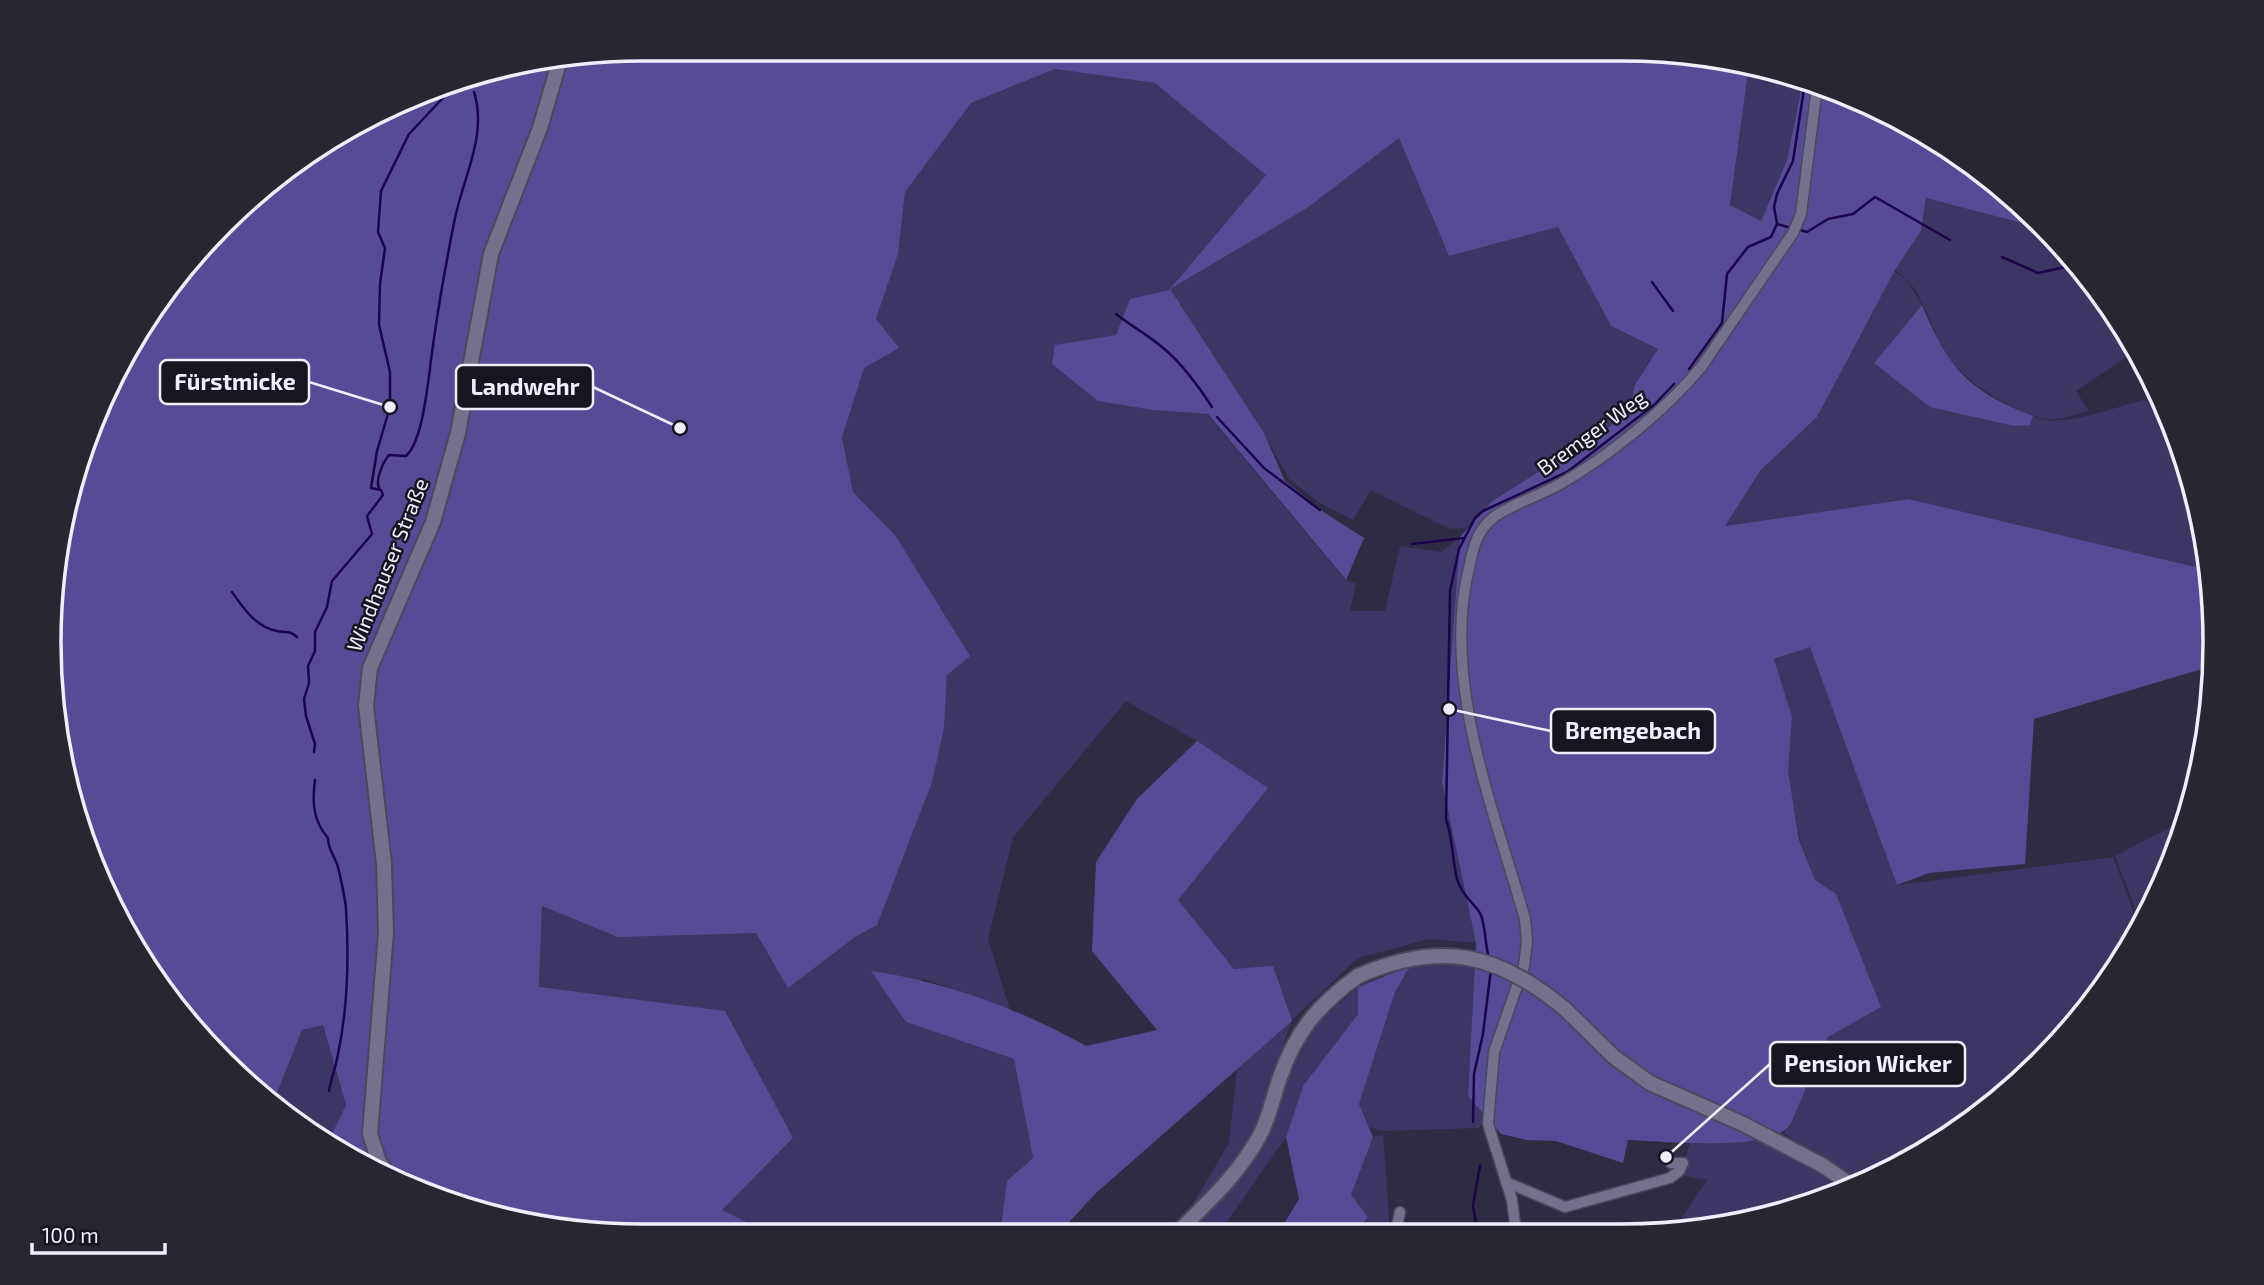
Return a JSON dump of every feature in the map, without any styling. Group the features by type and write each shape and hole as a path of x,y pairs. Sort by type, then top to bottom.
{"main road":[{"name":"Windhauser Straße","path":"379,1160 370,1134 369,1106 379,1034 386,932 384,864 366,706 370,668 433,522 458,433 491,254 540,128 558,67"},
{"path":"1186,1224 1230,1180 1250,1153 1262,1132 1287,1058 1300,1032 1325,1000 1358,976 1392,961 1415,957 1460,956 1514,972 1534,983 1614,1057 1650,1083 1741,1123 1822,1165 1844,1180"}],"street":[{"name":"Bremger Weg","path":"1515,1224 1512,1199 1488,1124 1494,1052 1517,994 1527,941 1525,919 1478,749 1461,669 1465,584 1476,538 1496,516 1562,483 1643,424 1685,387 1702,366 1797,224 1801,214 1816,95"},
{"path":"1506,1182 1565,1207 1670,1178 1679,1171 1683,1163 1671,1163"},
{"path":"1398,1224 1400,1212"}],"shaded area":[{"path":"642,61 1622,61 1697,66 1748,75 1730,205 1761,221 1787,160 1801,90 1844,105 1912,139 1975,181 2026,224 1926,198 1921,231 1895,270 1817,417 1760,471 1725,526 1909,499 2198,568 2202,604 2202,669 2034,719 2025,864 1929,873 1897,885 1810,647 1774,659 1792,717 1788,771 1799,840 1815,880 1836,894 1881,1007 1828,1037 1790,1125 1778,1134 1760,1139 1714,1143 1628,1140 1623,1163 1556,1141 1527,1140 1501,1134 1468,1096 1476,943 1442,782 1460,537 1491,502 1628,415 1635,385 1658,349 1611,326 1558,227 1449,256 1399,138 1307,208 1170,289 1264,433 1285,481 1325,513 1364,538 1346,580 1208,414 1154,410 1098,401 1052,364 1055,345 1116,335 1130,299 1169,290 1266,175 1155,83 1055,69 971,103 905,192 898,254 876,319 899,348 864,368 842,437 853,492 895,535 970,656 947,675 944,728 932,782 877,925 855,937 788,988 756,933 618,937 542,906 539,987 725,1011 793,1138 722,1210 751,1224 604,1223 567,1219 492,1204 420,1180 385,1164 332,1134 346,1105 323,1025 302,1030 277,1094 231,1054 205,1026 159,965 121,900 105,865 81,793 66,718 62,681 62,604 72,529 92,456 121,385 159,320 181,289 231,231 289,181 352,139 420,105 492,81 567,66"},
{"path":"1055,69 1155,83 1267,174 1171,287 1307,208 1399,137 1449,256 1558,227 1611,326 1658,349 1635,385 1628,415 1491,502 1465,528 1450,529 1371,490 1353,520 1320,503 1289,479 1264,433 1169,290 1130,299 1116,335 1154,410 1207,414 1345,580 1356,583 1350,611 1385,611 1400,546 1441,552 1460,537 1442,782 1476,943 1429,939 1358,958 1292,1020 1234,969 1177,899 1267,788 1197,741 1126,701 1013,837 988,939 1010,1010 922,978 906,1022 1014,1059 1033,1158 1007,1181 1001,1224 751,1224 722,1210 793,1138 539,987 542,906 756,933 855,937 877,925 944,728 947,674 895,535 853,492 842,437 898,254 905,191 971,103"},
{"path":"1748,75 1801,90 1787,160 1761,222 1730,205"},
{"path":"1926,198 2026,224 2033,231 2083,289 2128,357 2076,391 2089,411 2053,419 2028,414 1985,391 1949,359 1918,295 1895,270 1921,231"},
{"path":"1894,271 1906,279 1922,305 1874,363 2030,425 2033,416 2044,420 2072,419 2144,400 2152,405 2183,492 2198,568 1909,499 1724,526 1760,471 1817,417"},
{"path":"1922,305 1941,346 1963,375 1992,397 2033,416 2030,425 2014,426 1930,407 1874,363"},
{"path":"1810,646 1898,885 2113,857 2135,915 2083,996 2033,1054 2005,1080 1944,1126 1879,1164 1850,1177 1784,1133 1828,1037 1836,894 1814,880 1800,840 1787,771 1792,717 1774,660"},
{"path":"1197,741 1268,788 1178,900 1234,969 1273,966 1292,1021 1096,1193 1067,1224 1001,1224 1007,1181 1033,1158 1014,1059 906,1022 871,971 927,982 982,999 1035,1020 1086,1046 1157,1030 1092,951 1096,862 1137,799"},
{"path":"2173,826 2159,865 2137,912 2115,856"},
{"path":"1442,963 1475,967 1468,1096 1485,1116 1479,1128 1384,1131 1369,1127 1359,1104 1395,992 1410,966"},
{"path":"1410,966 1395,992 1359,1104 1373,1137 1351,1195 1368,1217 1361,1224 1284,1224 1299,1199 1286,1137 1303,1086 1358,1014 1358,987"},
{"path":"1358,987 1358,1014 1303,1086 1286,1137 1225,1224 1194,1224 1246,1170 1270,1128 1287,1079 1314,1026"},
{"path":"1292,1020 1251,1138 1236,1163 1192,1206 1229,1143 1237,1069"},
{"path":"323,1025 346,1106 332,1134 277,1094 302,1030"},
{"path":"1383,1134 1389,1224 1353,1224 1351,1195 1373,1137"},
{"path":"1762,1140 1836,1183 1735,1213 1680,1221 1707,1180 1681,1175 1690,1142"}],"waterway":[{"path":"1689,369 1722,323 1727,274 1748,247 1771,237 1777,224 1774,207 1777,194 1793,161 1804,91"},
{"path":"379,488 382,466 389,455 406,456 416,441 422,419 450,242 476,141 478,125 474,92"},
{"path":"314,752 315,744 304,699 309,683 308,666 315,651 315,632 327,607 332,581 372,534 367,516 383,495 381,490 371,488 377,451 390,407 390,372 379,325 380,284 385,248 378,232 381,191 409,134 445,96"},
{"path":"1800,230 1807,232 1828,219 1853,214 1875,197 1950,240"},
{"path":"1777,224 1791,228"},
{"path":"2002,257 2038,273 2065,267"},
{"path":"1652,282 1673,311"},
{"path":"1116,314 1169,353 1212,407"},
{"path":"1489,959 1481,915 1457,879 1446,819 1450,591 1459,549 1475,518 1483,511 1567,472 1654,405 1674,384"},
{"path":"1217,417 1264,468 1320,510"},
{"path":"1412,544 1464,538"},
{"path":"232,592 256,621 269,629 297,637"},
{"path":"315,780 315,811 338,867 345,899 347,927 344,1018 329,1091"},
{"path":"1473,1122 1474,1074 1483,1034 1491,969"},
{"path":"1476,1224 1473,1205 1480,1166"}],"place":[{"name":"Fürstmicke","path":"390,407"},
{"name":"Landwehr","path":"680,428"},
{"name":"Bremgebach","path":"1449,709"},
{"name":"Pension Wicker","path":"1666,1157"}]}
